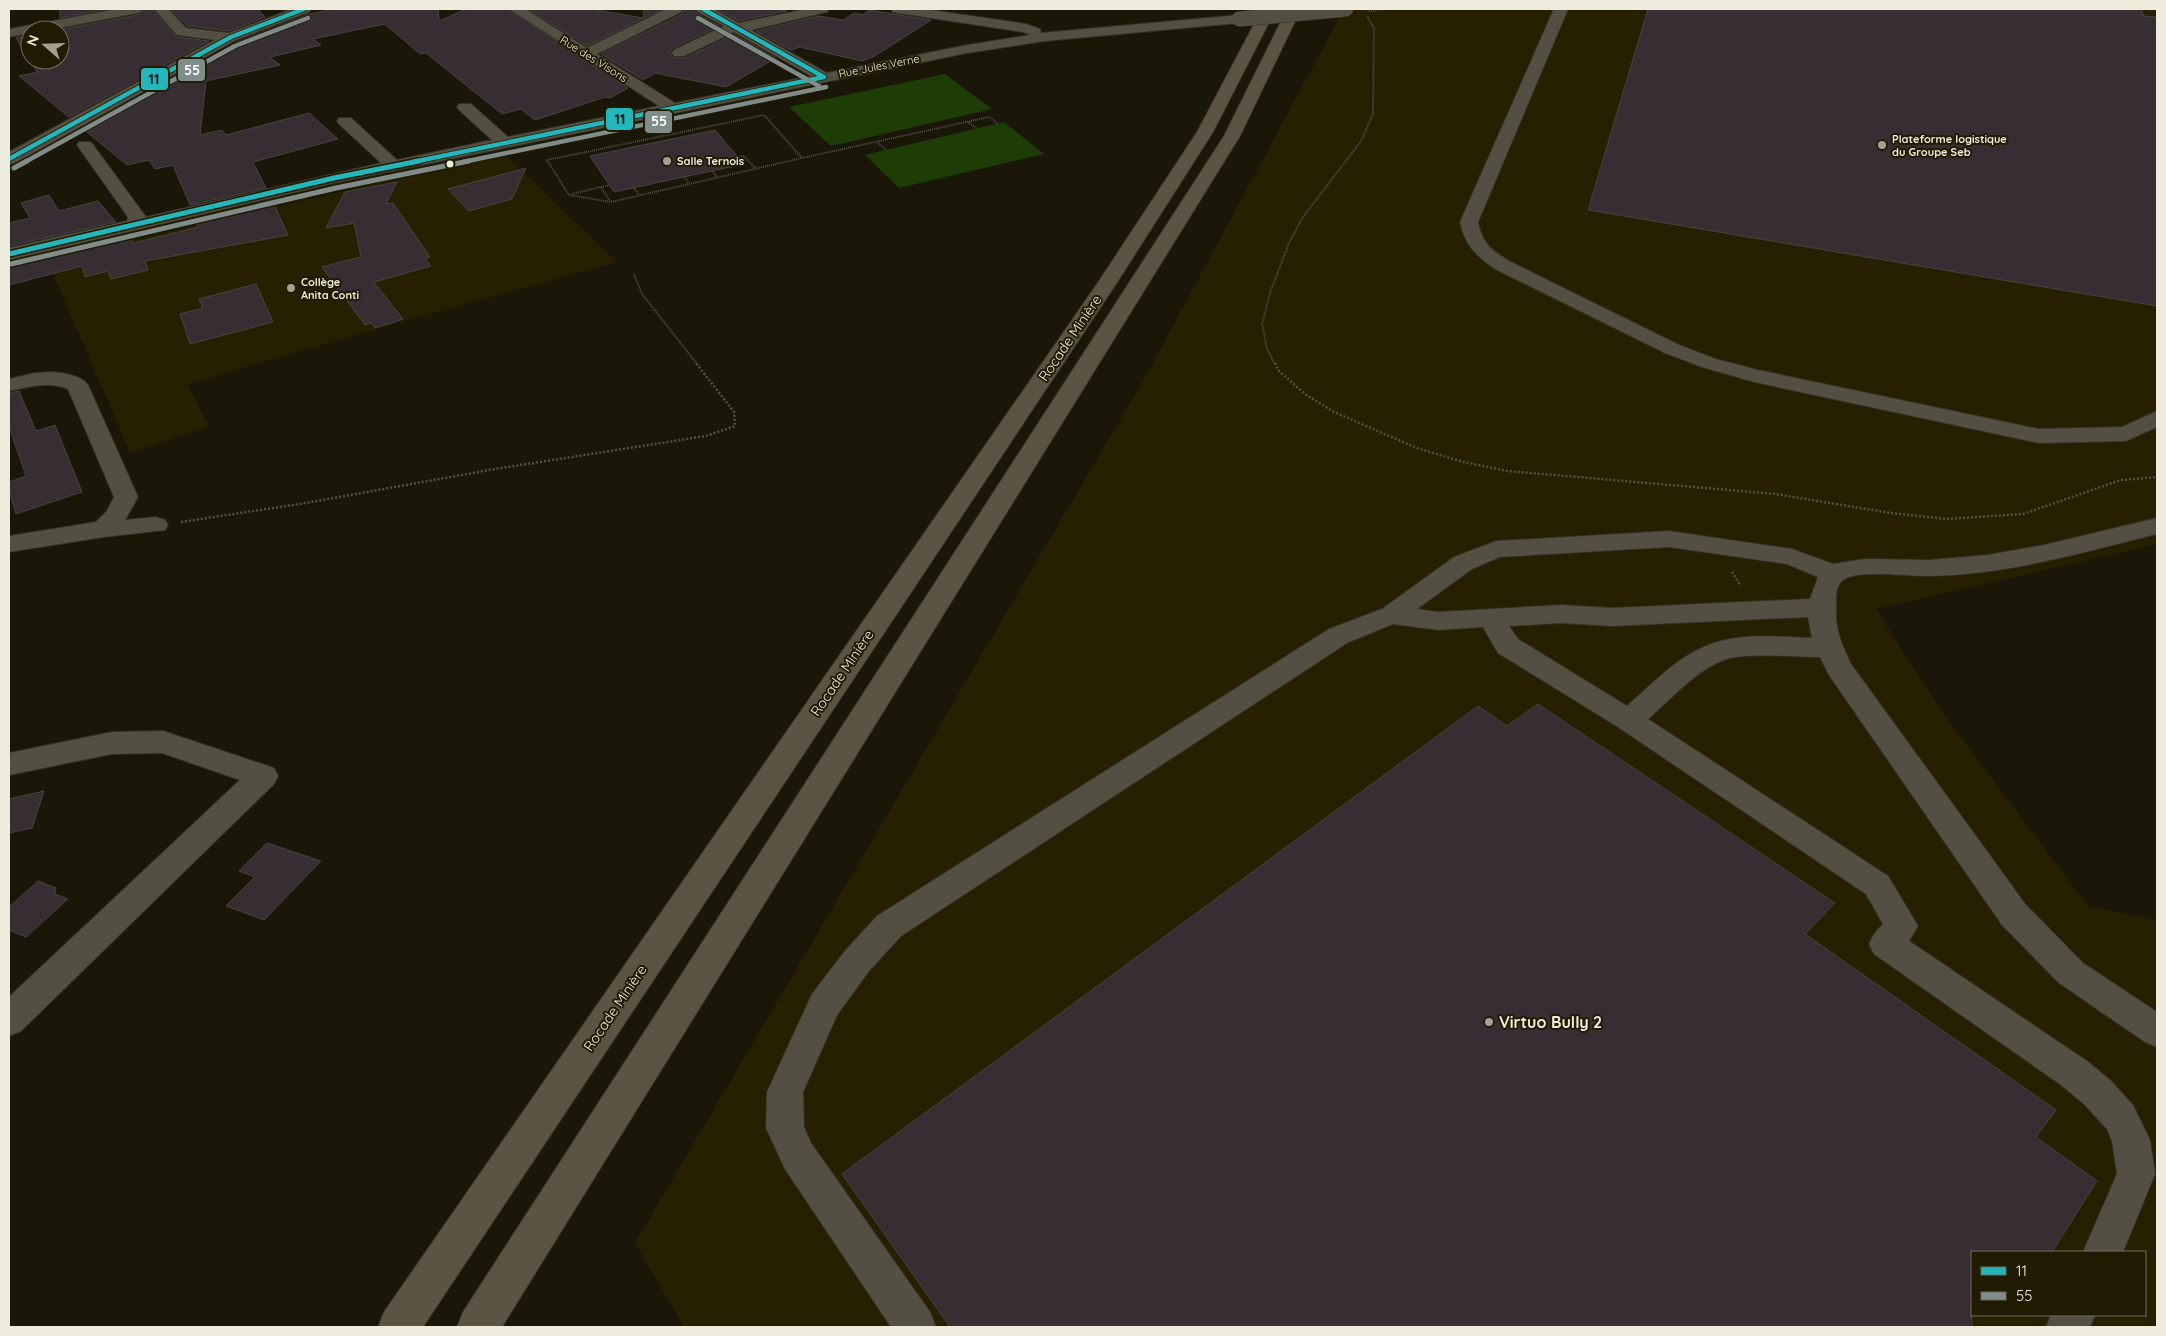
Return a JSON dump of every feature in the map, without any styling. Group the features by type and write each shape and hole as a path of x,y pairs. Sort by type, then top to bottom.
{"highway":[{"name":"Rocade Minière","path":"399,1327 1108,281 1205,132 1269,9"},
{"name":"Rocade Minière","path":"478,1327 1232,136 1294,9"}],"street":[{"path":"9,33 138,9"},
{"path":"162,9 182,32 231,37"},
{"path":"11,156 231,37 304,9"},
{"name":"Rue des Visons","path":"516,9 672,108"},
{"path":"586,54 676,9"},
{"path":"703,9 824,77"},
{"path":"679,53 729,29 822,9"},
{"path":"898,9 1026,28 1045,37"},
{"name":"Rue Jules Verne","path":"9,254 504,142 967,49 1045,37 1346,9"},
{"path":"1561,9 1469,222 1473,241 1483,253 1502,265 1672,349 1709,363 1754,376 2039,436 2126,434 2157,418"},
{"path":"182,32 180,39 188,50 198,54"},
{"path":"465,107 504,142"},
{"path":"345,121 394,166"},
{"path":"86,145 137,217 135,224"},
{"path":"9,385 44,378 67,380 77,385 126,498 117,514 104,529"},
{"path":"9,544 104,529 156,525"},
{"path":"2157,526 2021,559 1932,568 1851,567 1833,574 1825,586 1823,607 1823,630 1839,668 2014,915 2071,973 2157,1031"},
{"path":"915,1327 798,1156 785,1128 785,1092 824,1006 857,961 889,926 1338,636 1391,615 1463,564 1496,549 1669,539 1792,557 1833,574"},
{"path":"1391,615 1438,621 1561,614 1612,617 1823,607"},
{"path":"1490,618 1508,646 1628,720 1877,884 1902,926 1886,944 2074,1073 2097,1092 2120,1117 2131,1140 2136,1174 2103,1251"},
{"path":"1628,720 1701,661 1717,652 1738,648 1830,648"},
{"path":"9,764 112,743 163,742 263,776 9,1020"},
{"path":"2067,1327 2073,1316"}],"path":[{"path":"1386,9 1365,10 1374,28 1373,114 1361,141 1303,217 1289,243 1270,293 1262,324 1267,349 1279,371 1305,394 1334,412 1417,448 1463,462 1508,471 1595,480 1737,490 1891,513 1946,519 2023,514 2121,480 2157,477"},
{"path":"802,158 764,115 547,160 569,195 610,202 989,116 998,124"},
{"path":"967,122 977,129"},
{"path":"878,142 886,150"},
{"path":"738,157 744,156 756,168"},
{"path":"712,171 718,177"},
{"path":"684,177 689,183"},
{"path":"569,195 610,186"},
{"path":"601,188 610,202"},
{"path":"634,188 639,195"},
{"path":"156,525 296,505 495,469 706,436 735,426 734,412 642,294 634,274"}],"shaded area":[{"path":"1344,9 2157,9 2157,544 1876,609 1944,715 2088,906 2157,921 2157,1327 684,1327 635,1243 1147,374"},
{"name":"Collège Anita Conti","path":"504,154 617,262 187,384 209,426 130,452 47,260"}],"green space":[{"path":"945,74 992,109 831,146 789,107"},
{"path":"1004,122 1044,154 899,188 865,155"}],"building":[{"path":"60,9 108,9 60,18"},
{"path":"147,9 152,9 177,37 209,41 69,117 19,76 37,72 36,70 70,70 70,28 138,15"},
{"path":"170,9 258,9 265,17 229,31 187,26"},
{"path":"334,9 438,9 439,21 466,9 507,9 628,88 610,98 605,97 535,120 521,109 502,114 426,53 420,54 385,24 313,39 321,45 270,57 280,65 206,81 200,135 222,130 226,135 309,113 338,139 253,162 266,188 190,205 173,165 155,169 149,160 127,165 82,128 237,42 310,14"},
{"path":"528,9 591,9 643,18 644,9 662,9 587,46"},
{"path":"685,9 694,9 697,14 720,26 673,48 670,52 672,57 685,58 734,34 776,58 726,87 655,73 643,80 601,54 682,14"},
{"path":"716,9 773,9 787,11 739,21"},
{"name":"Plateforme logistique du Groupe Seb","path":"1648,9 2141,9 2144,16 2157,17 2157,306 1588,210"},
{"path":"869,10 931,20 873,57 862,61 800,47 791,50 756,31 819,16 843,20 854,13 863,15"},
{"name":"Salle Ternois","path":"715,130 744,164 614,192 590,156"},
{"path":"526,168 512,199 469,211 448,189"},
{"path":"397,182 386,204 393,203 430,257 425,258 431,266 374,282 403,319 375,328 371,323 365,325 322,267 361,257 354,223 326,228 345,192"},
{"path":"49,195 59,211 98,201 116,222 9,246 9,223 30,218 21,203"},
{"path":"272,200 288,235 145,261 148,270 111,279 108,271 85,277 82,266 9,285 9,262 127,234 134,243 198,227 195,218"},
{"path":"256,284 273,322 190,344 180,314 203,308 199,299"},
{"path":"19,391 36,431 55,425 82,492 16,514 9,491 9,482 26,476 9,426 9,393"},
{"name":"Virtuo Bully 2","path":"1538,704 1835,903 1805,934 2056,1110 2036,1137 2097,1181 2053,1251 1971,1251 1972,1327 950,1327 842,1174 1478,706 1507,726"},
{"path":"44,791 32,828 9,833 9,799"},
{"path":"267,843 321,861 264,920 226,906 255,877 239,871"},
{"path":"38,881 56,888 55,894 68,899 26,937 9,930 9,907"}],"transit line":[{"name":"11","path":"9,159 231,37 304,9"},
{"name":"11","path":"703,9 824,77"},
{"name":"55","path":"14,168 235,46 308,18"},
{"name":"55","path":"698,18 819,86"},
{"name":"11","path":"9,254 334,178 824,77"},
{"name":"55","path":"11,264 336,188 826,87"}],"place":[{"name":"Plateforme logistique du Groupe Seb","path":"1882,145"},
{"name":"Salle Ternois","path":"667,161"},
{"name":"Collège Anita Conti","path":"291,288"},
{"name":"Virtuo Bully 2","path":"1489,1022"}]}
